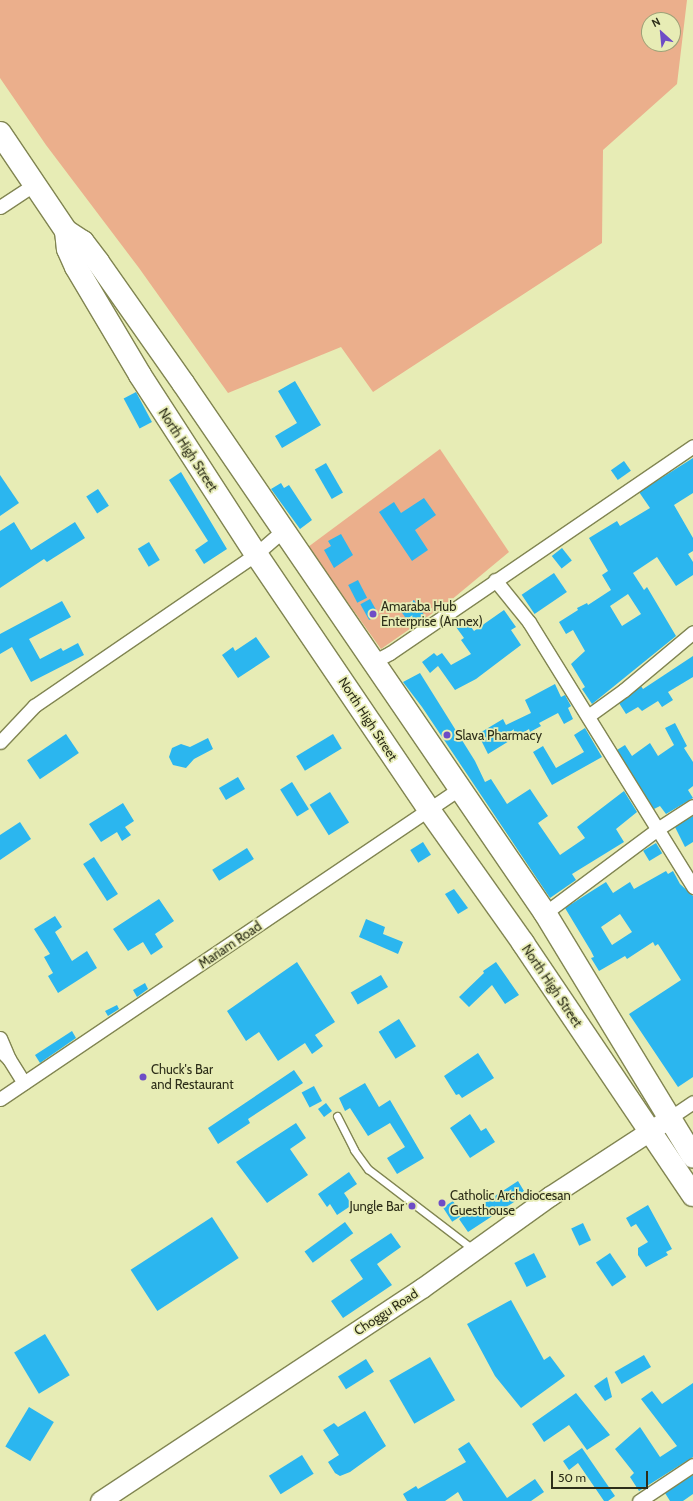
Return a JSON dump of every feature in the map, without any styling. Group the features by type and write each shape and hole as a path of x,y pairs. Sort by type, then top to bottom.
{"highway":[{"name":"North High Street","path":"0,133 66,231 83,242 98,262 284,530 371,662 545,913 668,1118 693,1156"},
{"name":"North High Street","path":"66,231 68,249 84,280 140,375 256,554 429,810 523,943 693,1195"}],"main road":[{"name":"Choggu Road","path":"100,1501 416,1292 474,1250 648,1130 668,1118"}],"street":[{"path":"0,207 35,184"},
{"path":"371,662 390,653 693,446"},
{"path":"0,742 34,706 256,554 284,530"},
{"path":"495,580 529,622 659,828 693,887"},
{"path":"588,716 624,690 693,632"},
{"name":"Mariam Road","path":"0,1099 459,789"},
{"path":"545,913 659,828 693,806"},
{"path":"0,1038 4,1055 24,1083"},
{"path":"668,1118 693,1102"},
{"path":"639,1501 693,1465"}],"lane":[{"path":"336,1116 354,1150 368,1169 474,1250"}],"shaded area":[{"path":"0,0 687,0 681,50 681,12 641,12 641,52 681,52 677,84 603,150 602,243 373,392 341,347 228,393 139,268 46,145 0,78"},
{"path":"440,449 509,552 450,601 381,649 308,547"}],"building":[{"path":"295,381 321,425 282,448 275,436 297,423 278,391"},
{"path":"136,392 152,422 140,429 124,399"},
{"path":"693,458 693,493 674,505 693,538 693,551 688,554 693,562 693,575 676,586 657,557 633,573 644,590 647,587 676,636 592,704 582,689 585,687 571,664 585,651 573,630 566,634 559,622 578,610 577,608 587,603 588,605 611,590 602,575 608,571 589,538 617,521 620,526 650,508 639,492","holes":["628,594 641,614 622,626 610,606"]},
{"path":"624,461 631,471 618,480 611,470"},
{"path":"326,463 343,492 332,499 315,469"},
{"path":"181,472 227,549 204,564 195,550 208,541 169,480"},
{"path":"0,475 19,503 0,516"},
{"path":"281,483 284,488 289,485 312,520 300,529 271,489"},
{"path":"98,489 109,506 97,513 86,497"},
{"path":"424,498 436,515 415,530 428,550 412,561 379,512 394,502 401,513"},
{"path":"14,522 31,550 75,522 85,538 47,562 44,559 0,588 0,531"},
{"path":"341,534 353,555 334,568 324,550 331,546 328,541"},
{"path":"149,542 160,560 149,567 138,549"},
{"path":"562,548 572,561 562,569 552,556"},
{"path":"554,573 567,592 535,614 522,595"},
{"path":"358,580 367,598 357,603 348,585"},
{"path":"370,599 379,615 369,620 360,604"},
{"path":"414,600 426,618 412,628 400,610"},
{"path":"62,601 71,617 29,639 40,659 61,648 63,651 78,643 84,655 31,682 12,647 0,654 0,634"},
{"path":"504,610 516,627 511,630 521,645 476,679 455,690 438,666 430,673 422,662 434,653 437,656 442,653 451,665 471,654 461,640 464,638 456,627 466,620 474,631"},
{"path":"256,637 270,657 238,678 222,655 233,647 235,651"},
{"path":"693,656 693,677 668,692 673,700 662,707 658,701 642,711 638,707 626,714 619,703 641,686 643,689"},
{"path":"420,673 475,761 485,782 491,779 507,804 530,789 548,816 538,823 560,855 585,838 577,827 624,791 637,812 616,829 624,842 572,874 576,880 550,898 422,707 403,682"},
{"path":"555,684 561,697 565,695 571,706 568,708 573,719 564,724 558,713 539,723 541,726 530,732 529,729 488,754 478,734 503,719 506,725 531,713 525,700"},
{"path":"675,723 687,746 684,748 693,762 693,786 688,790 693,798 666,814 660,806 654,809 617,750 625,745 632,756 650,743 658,756 674,745 665,728"},
{"path":"585,728 602,757 552,785 533,752 543,746 556,768 584,752 574,735"},
{"path":"66,734 79,753 40,779 27,760"},
{"path":"333,734 342,749 305,771 296,756"},
{"path":"208,738 213,749 194,759 186,768 173,765 169,757 172,748 181,744 190,747"},
{"path":"238,777 245,789 226,800 219,788"},
{"path":"292,782 309,809 297,817 280,789"},
{"path":"330,792 349,823 329,835 310,805"},
{"path":"123,803 134,821 125,827 131,835 122,841 117,832 101,842 89,824"},
{"path":"693,816 693,842 685,847 675,827"},
{"path":"20,822 31,839 0,860 0,835"},
{"path":"423,842 431,855 418,863 410,850"},
{"path":"656,843 662,853 649,861 643,851"},
{"path":"247,848 254,859 219,881 212,870"},
{"path":"94,857 118,894 107,901 83,864"},
{"path":"666,871 668,874 673,871 680,884 693,896 693,1077 678,1087 629,1014 681,980 658,944 655,946 653,942 627,959 625,956 599,971 591,958 594,957 591,951 565,908 606,882 613,893 630,882 634,889","holes":["620,914 632,932 612,945 601,927"]},
{"path":"454,889 468,908 458,914 445,894"},
{"path":"159,899 174,921 155,934 163,947 151,955 143,942 128,951 113,929"},
{"path":"55,916 62,927 55,932 72,961 87,951 97,968 58,993 48,976 53,973 44,957 50,954 34,929"},
{"path":"366,919 385,927 383,934 403,942 398,954 359,937"},
{"path":"297,962 335,1022 315,1035 323,1046 312,1054 305,1043 278,1061 259,1032 246,1041 227,1011"},
{"path":"496,962 519,995 505,1004 492,985 469,1007 459,997 484,973 483,971"},
{"path":"381,975 388,987 358,1005 351,993"},
{"path":"145,983 148,989 137,997 133,990"},
{"path":"117,1005 119,1009 108,1016 105,1011"},
{"path":"399,1019 416,1046 396,1059 379,1032"},
{"path":"72,1031 76,1038 40,1063 35,1055"},
{"path":"478,1053 494,1078 462,1098 459,1094 456,1095 444,1076"},
{"path":"294,1070 303,1083 248,1119 250,1123 218,1144 208,1128"},
{"path":"365,1083 379,1107 390,1100 424,1158 397,1174 387,1158 405,1147 390,1123 368,1136 350,1108 345,1111 339,1098"},
{"path":"314,1086 322,1101 310,1108 302,1093"},
{"path":"326,1103 332,1111 324,1117 318,1109"},
{"path":"470,1114 481,1131 486,1128 495,1142 470,1158 450,1128"},
{"path":"296,1123 306,1138 290,1149 308,1175 267,1203 236,1162"},
{"path":"349,1172 357,1184 344,1193 352,1205 337,1215 330,1204 327,1207 318,1194"},
{"path":"518,1181 524,1191 515,1197 517,1200 468,1232 459,1219"},
{"path":"453,1201 462,1215 452,1222 443,1208"},
{"path":"648,1205 672,1249 666,1252 668,1255 646,1267 638,1255 638,1248 648,1242 636,1224 631,1227 626,1218"},
{"path":"212,1217 239,1258 157,1311 131,1270"},
{"path":"345,1222 353,1233 313,1263 305,1251"},
{"path":"583,1223 591,1240 579,1246 571,1228"},
{"path":"391,1233 401,1247 377,1264 392,1285 343,1318 331,1301 363,1279 350,1260"},
{"path":"534,1253 546,1277 527,1287 514,1263"},
{"path":"610,1253 626,1277 612,1287 596,1263"},
{"path":"511,1300 544,1360 550,1356 565,1376 521,1408 495,1376 467,1324"},
{"path":"45,1334 70,1375 39,1394 14,1353"},
{"path":"644,1355 651,1367 622,1384 615,1372"},
{"path":"430,1357 455,1400 414,1424 389,1380"},
{"path":"366,1359 374,1372 346,1389 338,1376"},
{"path":"607,1377 612,1397 605,1401 594,1386"},
{"path":"693,1383 693,1457 639,1491 630,1477 634,1473 615,1449 640,1427 660,1457 677,1446 641,1399 652,1391 662,1404"},
{"path":"576,1393 610,1435 587,1450 569,1425 544,1442 532,1424"},
{"path":"29,1407 54,1422 30,1461 5,1446"},
{"path":"365,1411 386,1446 350,1472 340,1476 335,1473 328,1462 339,1455 323,1430 334,1423 338,1427"},
{"path":"469,1442 507,1498 535,1479 544,1492 531,1501 463,1501 458,1492 445,1501 407,1501 403,1494 416,1486 418,1489 466,1462 458,1449"},
{"path":"582,1448 615,1496 608,1501 604,1501 578,1463 569,1470 563,1461"},
{"path":"302,1455 314,1474 281,1494 269,1476"},
{"path":"693,1475 693,1494 683,1501 670,1501 665,1493"}],"place":[{"name":"Amaraba Hub Enterprise (Annex)","path":"373,614"},
{"name":"Slava Pharmacy","path":"447,735"},
{"name":"Chuck's Bar and Restaurant","path":"143,1077"},
{"name":"Catholic Archdiocesan Guesthouse","path":"442,1203"},
{"name":"Jungle Bar","path":"412,1206"}]}
